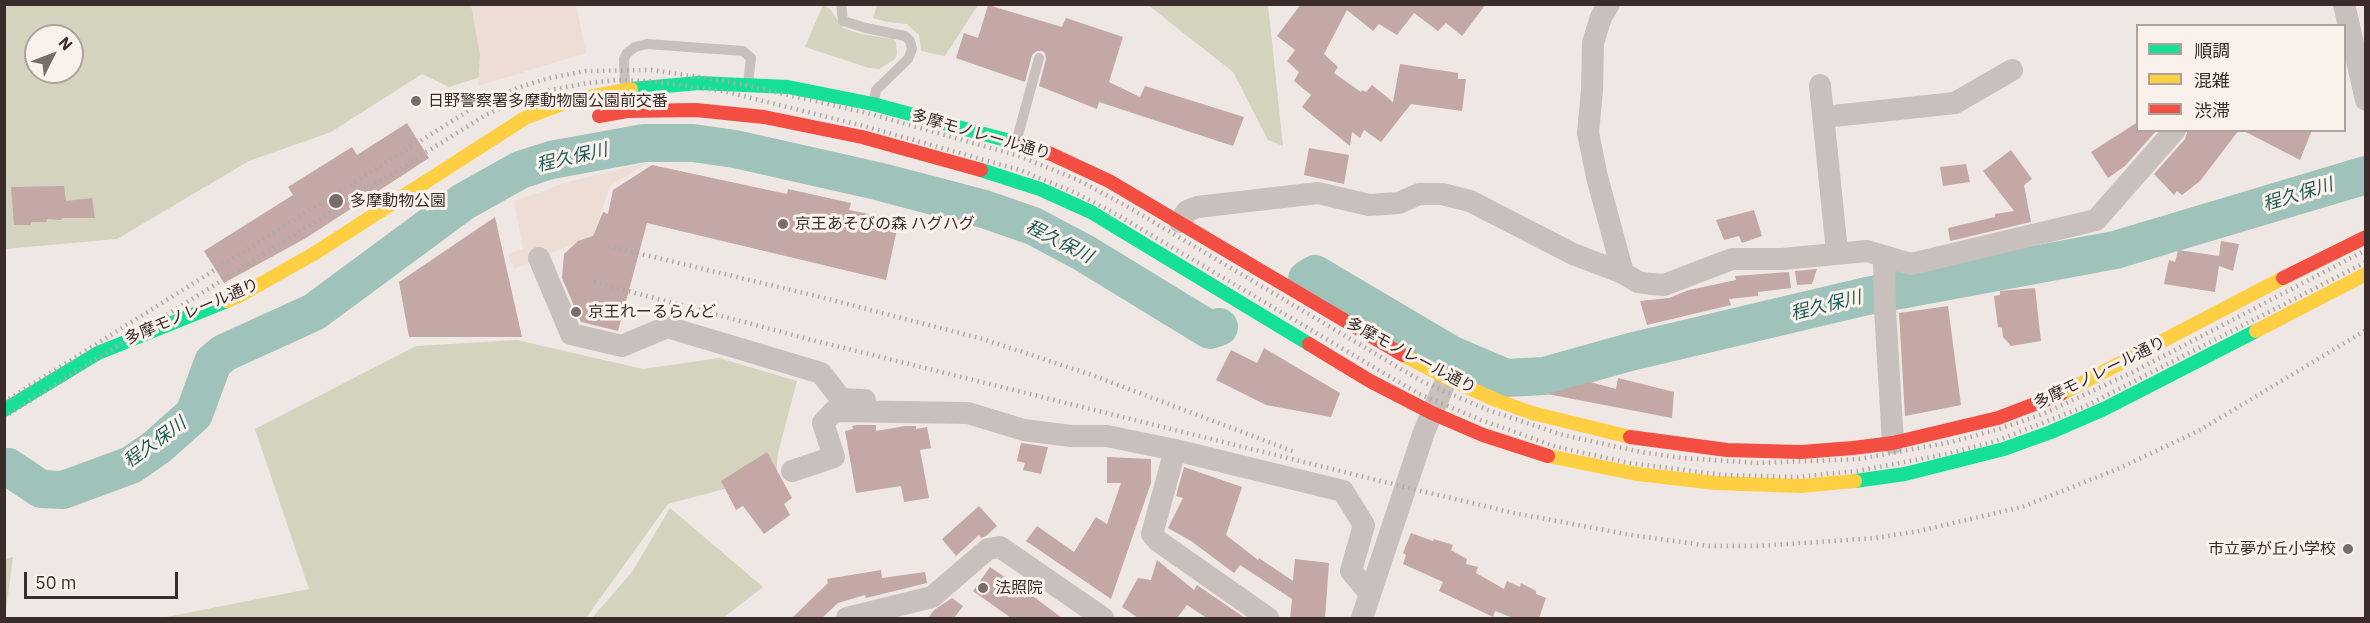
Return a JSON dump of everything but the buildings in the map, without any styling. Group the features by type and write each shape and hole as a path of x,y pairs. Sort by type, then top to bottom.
{"main road":[{"name":"多摩モノレール通り","path":"4,410 98,353 140,334 183,320 250,290 315,253 525,118 573,100 625,90 699,83 746,100 784,120 862,137 956,162 1013,179 1067,200 1118,228 1370,381 1432,413 1528,450 1637,474 1716,483 1789,486 1859,481 1905,474 2004,449 2052,432 2136,393 2366,274"},
{"name":"多摩モノレール通り","path":"589,117 627,111 696,110 746,100 788,87 873,104 1017,143 1083,168 1180,222 1389,348 1496,400 1560,421 1617,435 1686,446 1760,452 1801,452 1893,443 1998,418 2051,399 2100,376 2328,254 2366,237"},
{"name":"多摩モノレール通り","path":"469,153 528,134"}],"street":[{"path":"1609,4 1601,17 1593,43 1588,133 1597,177 1623,273"},
{"path":"2344,4 2359,88"},
{"path":"1824,117 1955,102 2012,70"},
{"path":"1820,86 1837,252"},
{"path":"1180,222 1187,211 1197,207 1318,193 1369,205 1399,203 1419,194 1442,194 1470,201 1573,254 1623,273 1638,282 1664,285 1732,259 1782,259 1837,252 1867,251 1884,258 1911,264 2096,220 2173,132"},
{"path":"539,258 571,334 622,346 667,327 821,373 841,399 912,400 927,413"},
{"path":"1884,258 1893,443"},
{"path":"1362,618 1424,432 1447,378"},
{"path":"792,471 834,457 823,423 834,411 968,413 1024,430 1071,436 1107,436 1175,450 1343,491 1364,525 1351,571 1370,594"},
{"path":"1175,450 1152,534 1158,542 1268,618"},
{"path":"847,618 932,597 988,549 1000,547 1103,618"}],"lane":[{"path":"842,4 843,21 905,36 910,41 912,49 908,59 876,90 873,104"},
{"path":"627,111 624,59 627,53 635,47 647,44 742,51 751,58 746,100"},
{"path":"1017,143 1039,58"}],"green space":[{"path":"877,4 978,5 945,56 921,51 919,35 907,24 873,18"},
{"path":"5,5 575,5 580,46 449,87 422,74 331,132 249,161 117,239 5,249"},
{"path":"823,5 830,9 843,28 861,34 893,39 896,43 895,59 879,69 869,68 805,47"},
{"path":"1148,5 1268,5 1283,146 1268,140 1233,72"},
{"path":"517,340 643,369 719,358 797,381 778,453 774,492 739,485 668,504 586,618 161,618 309,589 255,429 416,346"},
{"path":"670,508 763,587 723,618 592,618 632,572"},
{"path":"13,557 5,618 5,559"}],"shaded area":[{"path":"471,5 576,5 586,53 478,86 480,55"},
{"path":"647,163 610,186 593,236 514,269 508,254 523,249 514,201 568,182"}],"waterway":[{"name":"程久保川","path":"8,467 41,489 63,490 131,465 157,447 194,414 213,362 224,353 314,312 463,202 520,170 551,160 644,143 693,143 735,149 877,181 984,209 1033,226 1084,253 1210,330 1219,327"},
{"name":"程久保川","path":"1307,279 1315,274 1452,355 1506,378 1544,376 1630,352 1867,296 2115,250 2366,175"}],"railway":[{"path":"4,402 476,106 517,88 549,78 586,71 651,70 727,81 867,113 1019,156 1078,180 1128,207 1423,382 1488,410 1563,435 1641,452 1682,458 1758,463 1859,459 1951,442 1996,430 2043,414 2133,372 2366,250"},
{"path":"4,417 484,116 522,98 550,90 616,80 649,81 723,91 864,126 1020,170 1076,193 1121,217 1419,394 1481,420 1557,447 1630,463 1723,475 1796,477 1857,471 1947,454 1996,441 2086,406 2366,262"},
{"path":"608,246 983,339 1092,375 1295,452"},
{"path":"594,282 808,339 1421,491 1514,513 1631,535 1710,546 1759,546 1876,538 1919,531 2022,507 2120,468 2200,430 2366,330"}],"traffic: fast":[{"path":"631,89 699,83 788,87 873,104 1021,144"},
{"path":"981,170 1040,189 1091,212 1309,344"},
{"path":"4,410 98,353 227,301"},
{"path":"1855,481 1905,474 2004,449 2051,432 2104,409 2256,331"}],"traffic: slow":[{"path":"227,301 315,253 525,118 573,100 631,89"},
{"path":"2256,331 2366,274"},
{"path":"2061,394 2283,278"},
{"path":"1403,355 1496,400 1532,413 1630,437"},
{"path":"1548,456 1637,474 1716,483 1800,486 1855,481"}],"traffic: jam":[{"path":"599,116 627,111 696,110 764,117 862,137 981,170"},
{"path":"1021,144 1051,154 1109,181 1403,355"},
{"path":"2283,278 2366,237"},
{"path":"1309,344 1370,381 1432,413 1483,435 1548,456"},
{"path":"1630,437 1727,450 1801,452 1853,448 1893,443 1998,418 2061,394"}],"place":[{"name":"日野警察署多摩動物園公園前交番","path":"416,101"},
{"name":"多摩動物公園","path":"336,201"},
{"name":"京王あそびの森 ハグハグ","path":"783,224"},
{"name":"京王れーるらんど","path":"576,312"},
{"name":"市立夢が丘小学校","path":"2348,549"},
{"name":"法照院","path":"983,588"}]}
